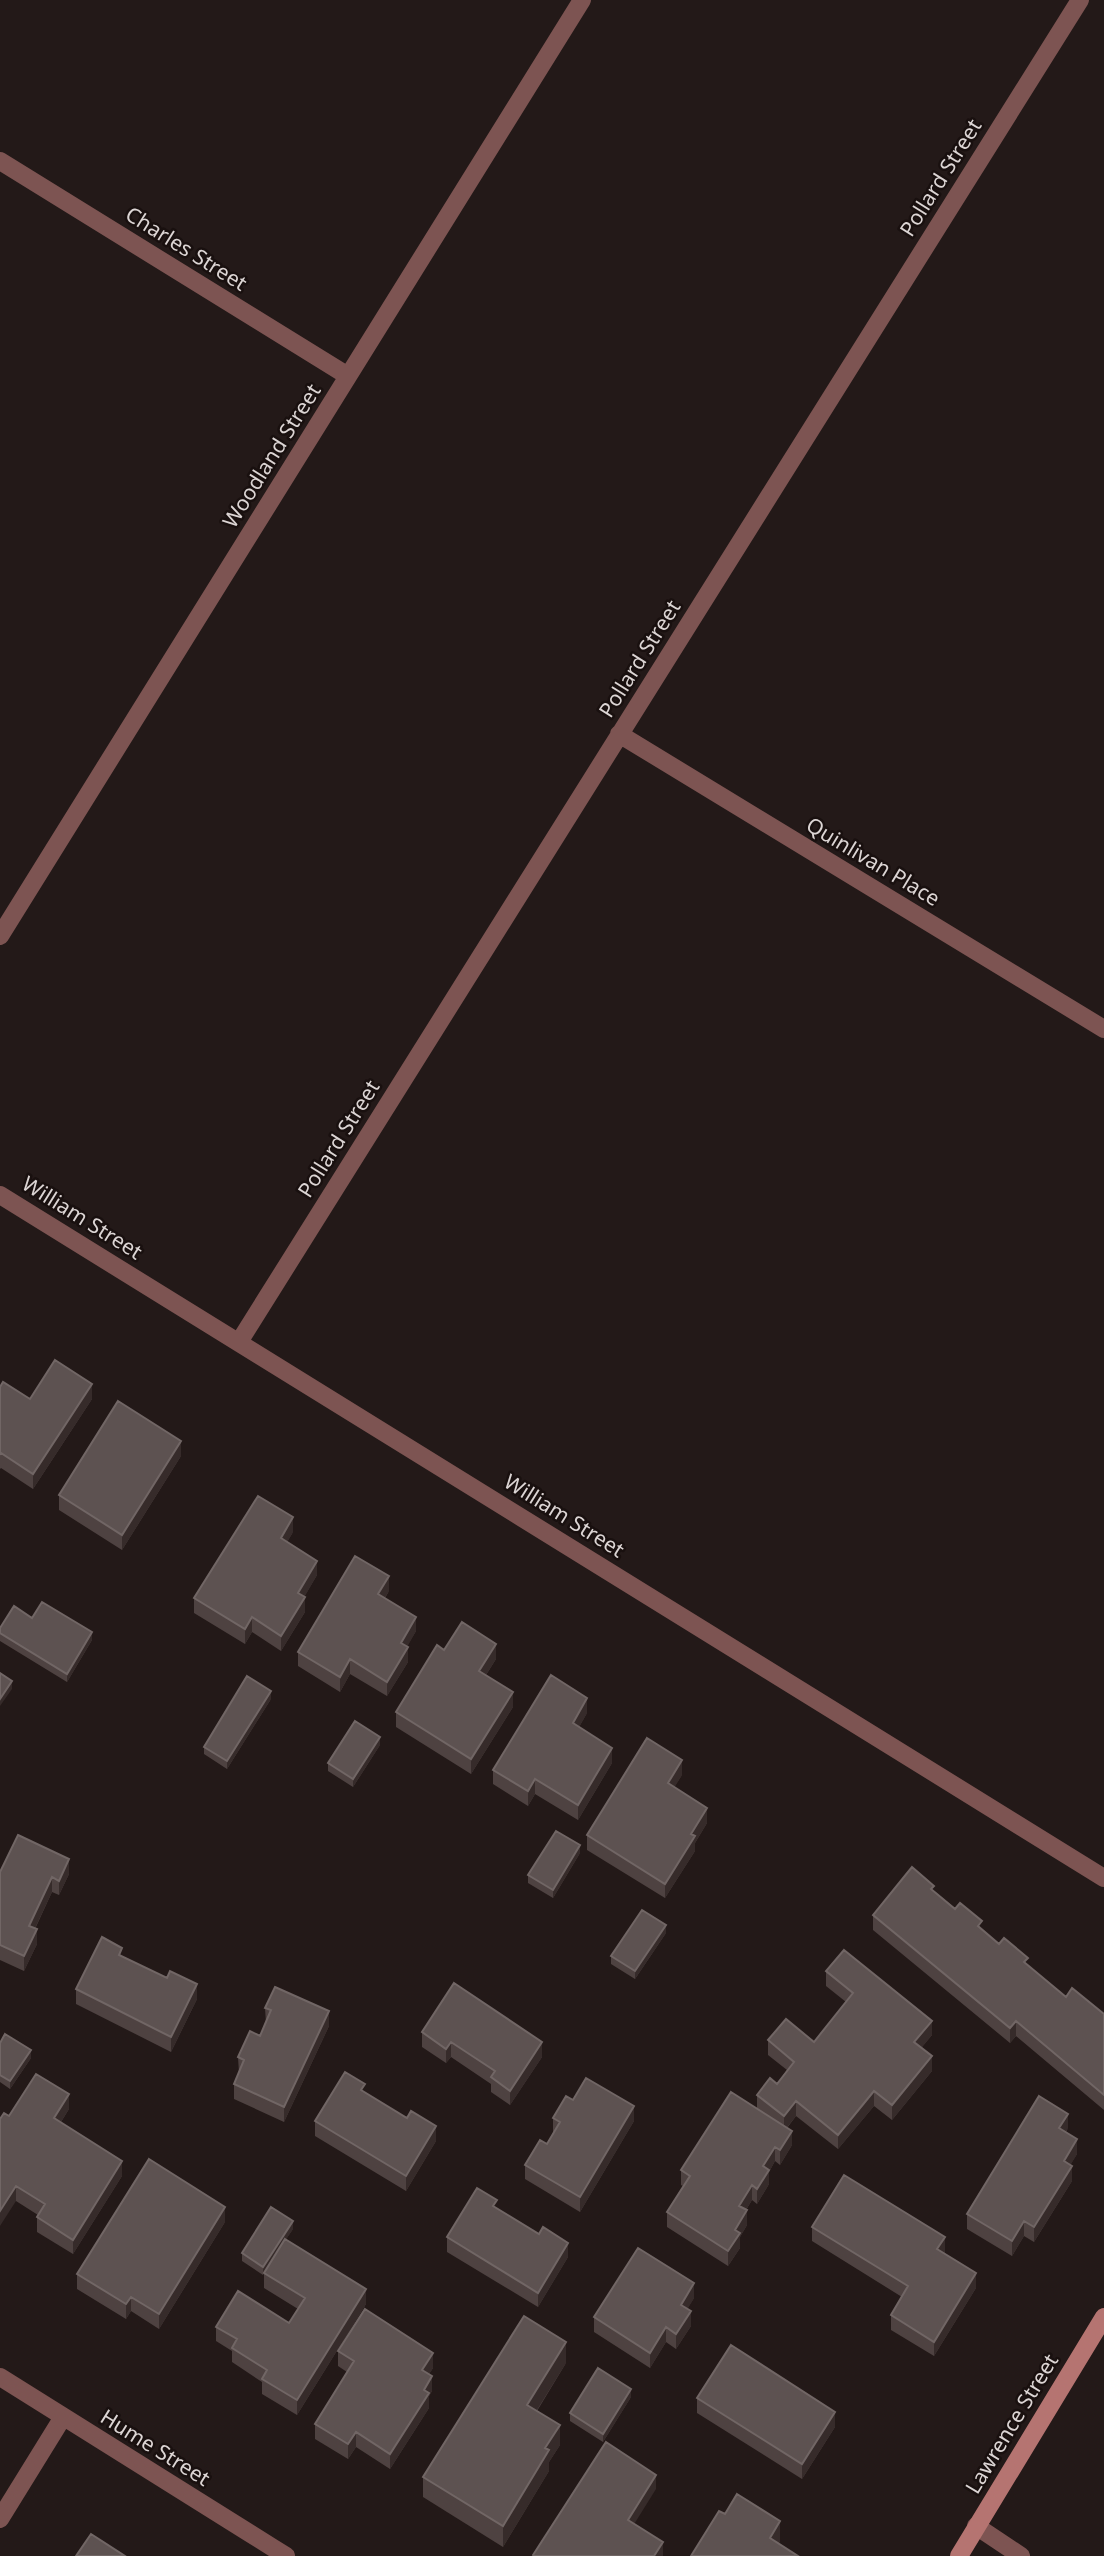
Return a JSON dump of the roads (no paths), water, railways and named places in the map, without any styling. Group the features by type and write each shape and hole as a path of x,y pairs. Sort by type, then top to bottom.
{"main road":[{"name":"Lawrence Street","path":"958,2556 1104,2317"}],"street":[{"name":"Woodland Street","path":"0,936 582,0"},
{"name":"Pollard Street","path":"239,1342 1080,0"},
{"name":"Charles Street","path":"0,160 348,376"},
{"name":"Quinlivan Place","path":"619,734 1104,1029"},
{"name":"William Street","path":"0,1195 1104,1878"},
{"name":"Hume Street","path":"0,2377 286,2556"},
{"path":"0,2519 63,2417"},
{"path":"976,2526 1021,2556"}]}
